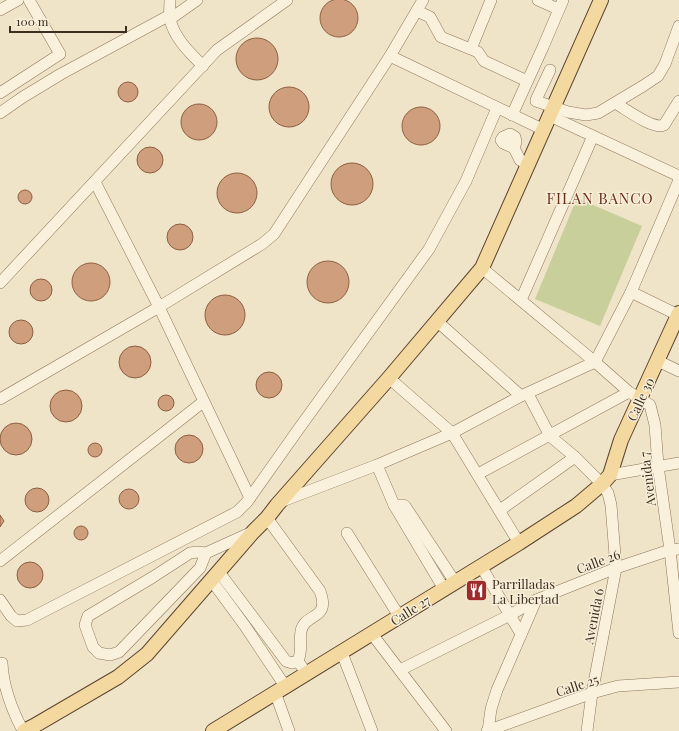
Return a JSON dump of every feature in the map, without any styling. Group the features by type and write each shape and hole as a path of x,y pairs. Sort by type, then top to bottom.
{"main road":[{"path":"30,730 118,677 148,654 253,532 267,518 279,502 438,322 482,268 601,0"},
{"name":"Calle 30","path":"606,480 622,440 634,396 658,361 679,314"},
{"name":"Calle 27","path":"213,731 519,543 576,506 606,480"}],"street":[{"path":"0,10 18,0"},
{"path":"0,93 60,54 29,0"},
{"path":"170,0 170,17 174,32 189,52 203,66"},
{"path":"0,114 23,97 61,74 170,17 198,0"},
{"path":"0,283 218,50 287,0"},
{"path":"0,400 159,308 262,244 274,234 390,56 423,0"},
{"path":"471,49 491,0"},
{"path":"512,115 544,47 560,5 538,0"},
{"path":"417,11 430,17 441,37 478,52 484,61 527,81"},
{"path":"552,112 586,115 598,113 658,76 665,64 679,26"},
{"path":"390,56 544,130"},
{"path":"550,70 536,100 552,112 593,136 679,176"},
{"path":"615,103 653,125 662,126 679,101"},
{"path":"0,600 11,616 17,621 27,620 237,512 250,498 429,249 466,181 497,108"},
{"path":"521,300 593,136"},
{"path":"514,148 520,160 527,164"},
{"path":"279,502 377,465 452,433 525,395 595,362 631,292 679,180"},
{"path":"95,182 159,308 250,498"},
{"name":"Avenida 7","path":"482,268 634,396 650,405 652,408 655,425 658,466 674,550 679,633"},
{"path":"631,292 679,314"},
{"path":"438,322 525,395 550,436 606,480"},
{"path":"658,361 679,371"},
{"path":"389,378 452,433 519,543"},
{"path":"478,474 550,436 634,396"},
{"path":"0,560 203,402"},
{"path":"500,510 575,457"},
{"name":"Calle 27","path":"606,480 658,466 679,463"},
{"path":"377,465 394,505 449,586"},
{"name":"Avenida 6","path":"587,731 592,693 616,568 611,505 606,480"},
{"path":"267,518 320,591 323,599 322,609 304,624 301,631 301,653 298,661"},
{"path":"206,553 200,568 119,652 110,655 99,653 93,647 85,625 88,616 154,577 190,553 206,553 253,532"},
{"path":"347,533 399,616"},
{"name":"Calle 26","path":"400,670 510,615 536,600 616,568 674,550"},
{"path":"481,566 521,634"},
{"path":"216,576 286,661 292,663 298,661"},
{"path":"216,576 280,689 289,731"},
{"path":"487,731 491,709 497,690 536,600"},
{"path":"372,634 446,731"},
{"path":"342,653 372,731"},
{"path":"298,661 307,674"},
{"path":"2,663 5,688 11,705 30,730"},
{"name":"Calle 25","path":"487,731 592,693 618,686 679,682"}],"green space":[{"path":"577,198 642,226 600,326 535,299"}],"building":[{"path":"335,-1 343,-1 350,2 355,7 358,18 355,29 350,34 343,37 335,37 328,34 323,29 320,22 320,14 323,7 328,2"},
{"path":"253,38 261,38 269,41 275,47 278,59 275,71 269,77 261,80 253,80 245,77 239,71 236,63 236,55 239,47 245,41"},
{"path":"128,82 135,85 138,92 135,99 128,102 121,99 118,92 121,85"},
{"path":"289,87 297,89 303,93 307,99 309,107 307,115 303,121 297,125 289,127 281,125 275,121 271,115 269,107 271,99 275,93 281,89"},
{"path":"203,104 212,109 216,115 216,129 212,135 203,140 195,140 186,135 182,129 181,118 186,109 192,105"},
{"path":"421,107 431,110 437,116 440,126 437,136 431,142 421,145 411,142 405,136 402,126 405,116 411,110"},
{"path":"150,147 159,151 163,160 159,169 150,173 141,169 137,160 141,151"},
{"path":"352,163 367,169 373,184 367,199 352,205 337,199 331,184 337,169"},
{"path":"241,173 248,176 254,182 257,193 256,201 248,210 241,213 233,213 226,210 218,201 217,189 220,182 229,174"},
{"path":"22,190 28,190 32,194 32,200 28,204 22,204 18,200 18,194"},
{"path":"180,224 190,227 193,237 190,247 180,250 170,247 167,237 170,227"},
{"path":"328,261 343,267 349,282 343,297 328,303 313,297 307,282 313,267"},
{"path":"87,263 95,263 105,268 109,275 109,289 105,296 95,301 87,301 77,296 75,293 72,286 72,278 77,268 80,266"},
{"path":"41,279 49,282 52,290 49,298 41,301 33,298 30,290 33,282"},
{"path":"229,295 236,298 242,304 245,315 244,323 236,332 229,335 221,335 214,332 206,323 205,311 208,304 217,296"},
{"path":"21,320 26,321 32,327 32,337 26,343 21,344 16,343 10,337 9,332 10,327 16,321"},
{"path":"135,346 144,349 148,353 151,362 148,371 144,375 135,378 126,375 122,371 119,362 122,353 126,349"},
{"path":"269,372 278,376 282,385 278,394 269,398 260,394 256,385 260,376"},
{"path":"63,390 69,390 79,397 82,406 81,412 75,419 69,422 63,422 53,415 50,409 50,403 57,393"},
{"path":"166,395 172,397 174,403 172,409 166,411 160,409 158,403 160,397"},
{"path":"16,423 27,428 32,439 27,450 16,455 5,450 0,439 5,428"},
{"path":"189,435 199,439 203,449 199,459 189,463 179,459 175,449 179,439"},
{"path":"95,443 100,445 102,450 100,455 95,457 90,455 88,450 90,445"},
{"path":"37,488 42,489 48,495 48,505 42,511 37,512 32,511 26,505 25,500 26,495 32,489"},
{"path":"129,489 136,492 139,499 136,506 129,509 122,506 119,499 122,492"},
{"path":"0,515 4,521 0,527"},
{"path":"78,526 84,526 88,530 88,536 84,540 78,540 74,536 74,530"},
{"path":"30,562 39,566 43,575 39,584 30,588 21,584 17,575 21,566"}],"place":[{"name":"Parrilladas La Libertad","path":"477,590"}],"district":[{"name":"FILAN BANCO","path":"600,198"}]}
